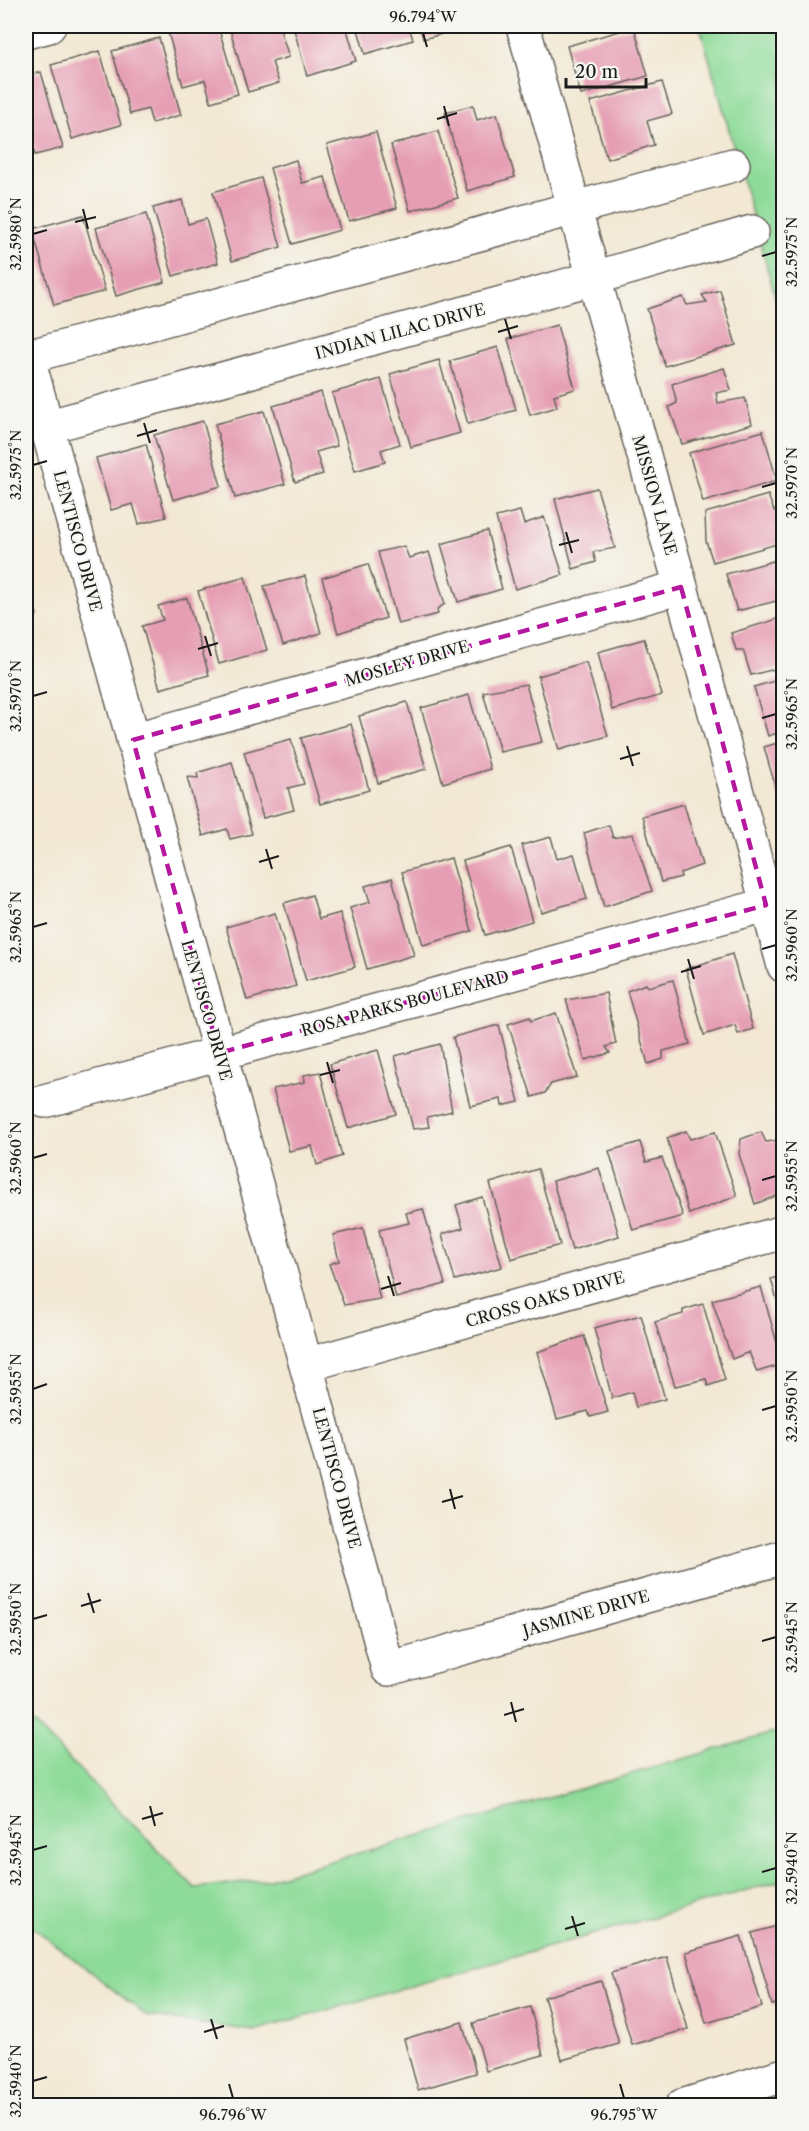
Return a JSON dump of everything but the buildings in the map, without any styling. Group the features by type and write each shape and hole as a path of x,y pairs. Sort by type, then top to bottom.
{"street":[{"path":"26,32 50,26"},
{"name":"MISSION LANE","path":"523,26 681,586 783,966"},
{"path":"26,354 733,165"},
{"name":"INDIAN LILAC DRIVE","path":"46,427 594,278 752,232"},
{"name":"LENTISCO DRIVE","path":"26,354 388,1669"},
{"name":"MOSLEY DRIVE","path":"133,740 681,586"},
{"name":"ROSA PARKS BOULEVARD","path":"44,1101 766,905"},
{"name":"CROSS OAKS DRIVE","path":"306,1365 783,1232"},
{"name":"JASMINE DRIVE","path":"388,1669 783,1557"},
{"path":"682,2106 783,2076"}],"highlighted area":[{"path":"681,587 766,905 219,1053 133,740"}],"green space":[{"path":"700,26 783,26 783,325"},
{"path":"26,1715 195,1888 269,1879 783,1730 783,1880 254,2031 147,2016 26,1922"}]}
